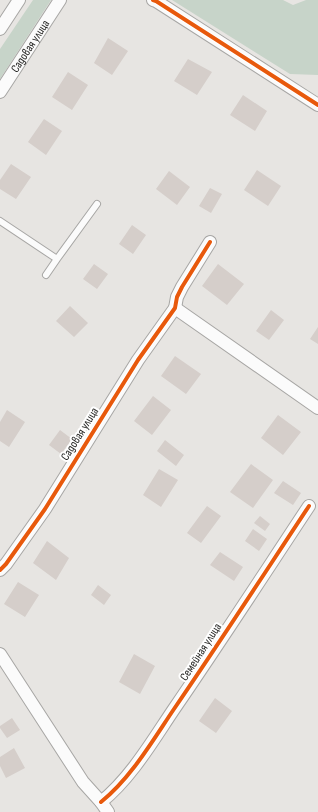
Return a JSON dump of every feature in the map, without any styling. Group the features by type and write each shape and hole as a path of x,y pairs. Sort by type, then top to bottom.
{"street":[{"path":"0,29 19,0"},
{"name":"Садовая улица","path":"0,92 60,0"},
{"path":"153,0 318,105"},
{"path":"210,242 177,296 176,308 318,408"},
{"name":"Садовая улица","path":"0,570 6,564 45,509 138,360 176,308"},
{"name":"Семейная улица","path":"101,802 112,793 142,756 188,690 309,506"},
{"path":"0,654 84,782 108,812"}],"lane":[{"path":"46,275 97,204"},
{"path":"0,222 57,259"}],"shaded area":[{"path":"33,0 51,0 0,79 0,49"},
{"path":"172,0 283,0 293,5 306,0 318,0 318,75 290,74"}],"building":[{"path":"108,38 128,51 112,75 94,63"},
{"path":"188,59 212,72 197,95 174,81"},
{"path":"68,72 88,85 72,110 52,97"},
{"path":"243,95 267,111 255,131 230,115"},
{"path":"44,119 62,131 46,155 28,142"},
{"path":"11,164 31,177 16,199 0,189 0,180"},
{"path":"257,170 281,186 268,206 244,190"},
{"path":"169,171 190,187 177,205 156,189"},
{"path":"210,188 222,194 211,213 199,206"},
{"path":"132,225 146,235 133,254 119,244"},
{"path":"94,264 108,274 97,289 83,279"},
{"path":"218,264 244,284 227,305 202,286"},
{"path":"70,306 88,323 74,337 56,321"},
{"path":"271,310 284,320 269,340 256,331"},
{"path":"318,327 318,344 310,339"},
{"path":"175,356 201,374 186,394 161,376"},
{"path":"153,396 171,410 152,435 134,421"},
{"path":"7,410 25,422 9,447 0,441 0,422"},
{"path":"278,415 301,432 283,455 261,438"},
{"path":"60,430 72,439 61,454 49,445"},
{"path":"165,440 184,455 176,466 157,451"},
{"path":"251,464 273,480 253,508 230,492"},
{"path":"159,469 178,480 161,507 143,495"},
{"path":"283,481 301,493 293,505 274,493"},
{"path":"207,506 221,516 201,543 187,533"},
{"path":"260,516 270,524 265,531 254,523"},
{"path":"253,529 267,539 259,551 245,541"},
{"path":"47,541 69,558 56,580 33,563"},
{"path":"220,552 243,567 234,581 210,565"},
{"path":"18,582 39,595 25,617 4,604"},
{"path":"98,585 111,595 104,605 91,595"},
{"path":"134,654 155,666 140,694 119,682"},
{"path":"215,698 232,711 216,733 199,721"},
{"path":"12,718 20,730 7,738 0,726"},
{"path":"14,748 25,768 6,778 0,766 0,757"}],"cycle path":[{"path":"153,0 318,105"},
{"path":"0,570 6,564 45,509 138,360 175,308 177,297 182,287 210,242"},
{"path":"101,802 122,782 141,758 309,506"}]}
